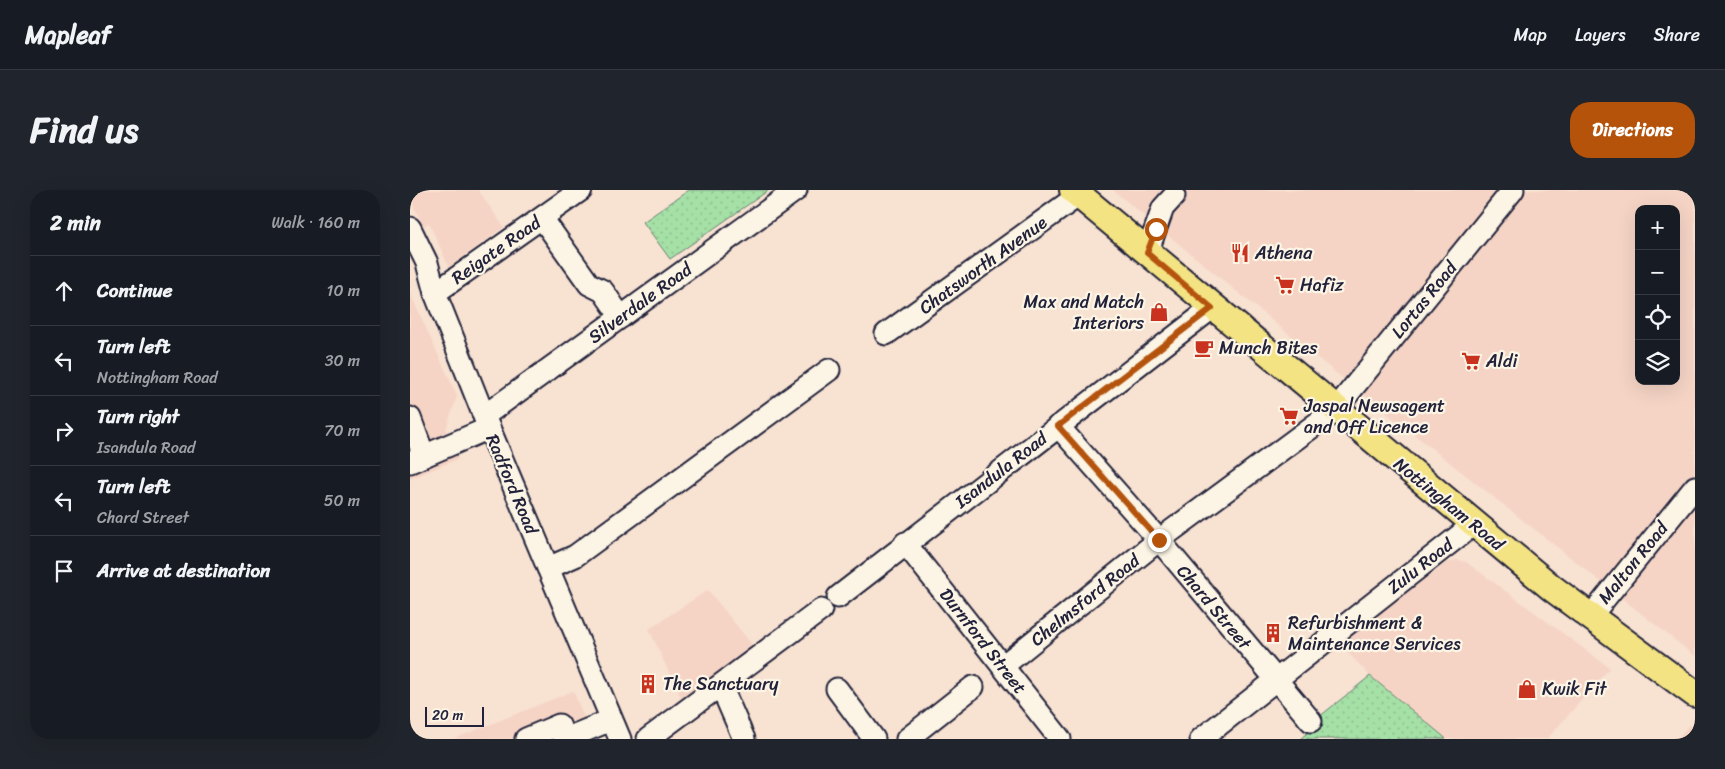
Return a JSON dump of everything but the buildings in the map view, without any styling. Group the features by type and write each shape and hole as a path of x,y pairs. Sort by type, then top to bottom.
{"main road":[{"name":"Nottingham Road","path":"1076,193 1334,410 1474,524 1590,617 1695,694"}],"street":[{"name":"Reigate Road","path":"435,293 581,190"},
{"name":"Silverdale Road","path":"417,459 486,422 621,317 796,190"},
{"name":"Lortas Road","path":"1334,410 1513,190"},
{"name":"Chatsworth Avenue","path":"886,334 1076,193"},
{"path":"1147,253 1163,208 1174,196"},
{"path":"542,218 589,284 603,292 621,317"},
{"name":"Radford Road","path":"410,228 427,263 435,293 486,422 615,729"},
{"name":"Isandula Road","path":"838,597 905,543 1212,308"},
{"path":"548,568 575,556 829,370"},
{"name":"Chelmsford Road","path":"1004,665 1159,540 1334,410"},
{"path":"410,418 417,459"},
{"name":"Chard Street","path":"1058,426 1159,540 1311,721"},
{"name":"Malton Road","path":"1590,617 1695,487"},
{"name":"Zulu Road","path":"1201,739 1474,524"},
{"name":"Durnford Street","path":"905,543 1004,665 1060,739"},
{"path":"648,739 820,610"},
{"path":"721,686 744,739"},
{"path":"907,739 973,687"},
{"path":"837,689 874,739"},
{"path":"526,739 559,725 565,739 615,729"}],"shaded area":[{"path":"410,190 478,190 504,227 449,267 429,223 423,226 410,198"},
{"path":"1113,190 1695,190 1695,656 1335,372"},
{"path":"410,293 457,396 446,429 458,459 410,479"},
{"path":"1457,560 1466,562 1610,668 1547,739 1446,739 1370,676 1339,643 1446,563"},
{"path":"708,590 753,646 681,698 649,629"},
{"path":"573,691 593,739 454,739"},
{"path":"1689,725 1695,728 1695,739 1677,739"}],"green space":[{"path":"689,190 769,190 670,259 643,222"},
{"path":"1370,676 1446,739 1300,739 1322,721 1319,717"}],"place":[{"name":"Athena","path":"1240,253"},
{"name":"Hafiz","path":"1285,285"},
{"name":"Max and Match Interiors","path":"1159,312"},
{"name":"Munch Bites","path":"1204,348"},
{"name":"Aldi","path":"1471,361"},
{"name":"Jaspal Newsagent and Off Licence","path":"1289,416"},
{"name":"Refurbishment & Maintenance Services","path":"1273,633"},
{"name":"The Sanctuary","path":"648,684"},
{"name":"Kwik Fit","path":"1527,689"}],"route":[{"path":"1156,229 1147,253 1212,308 1058,426 1159,540"}]}
